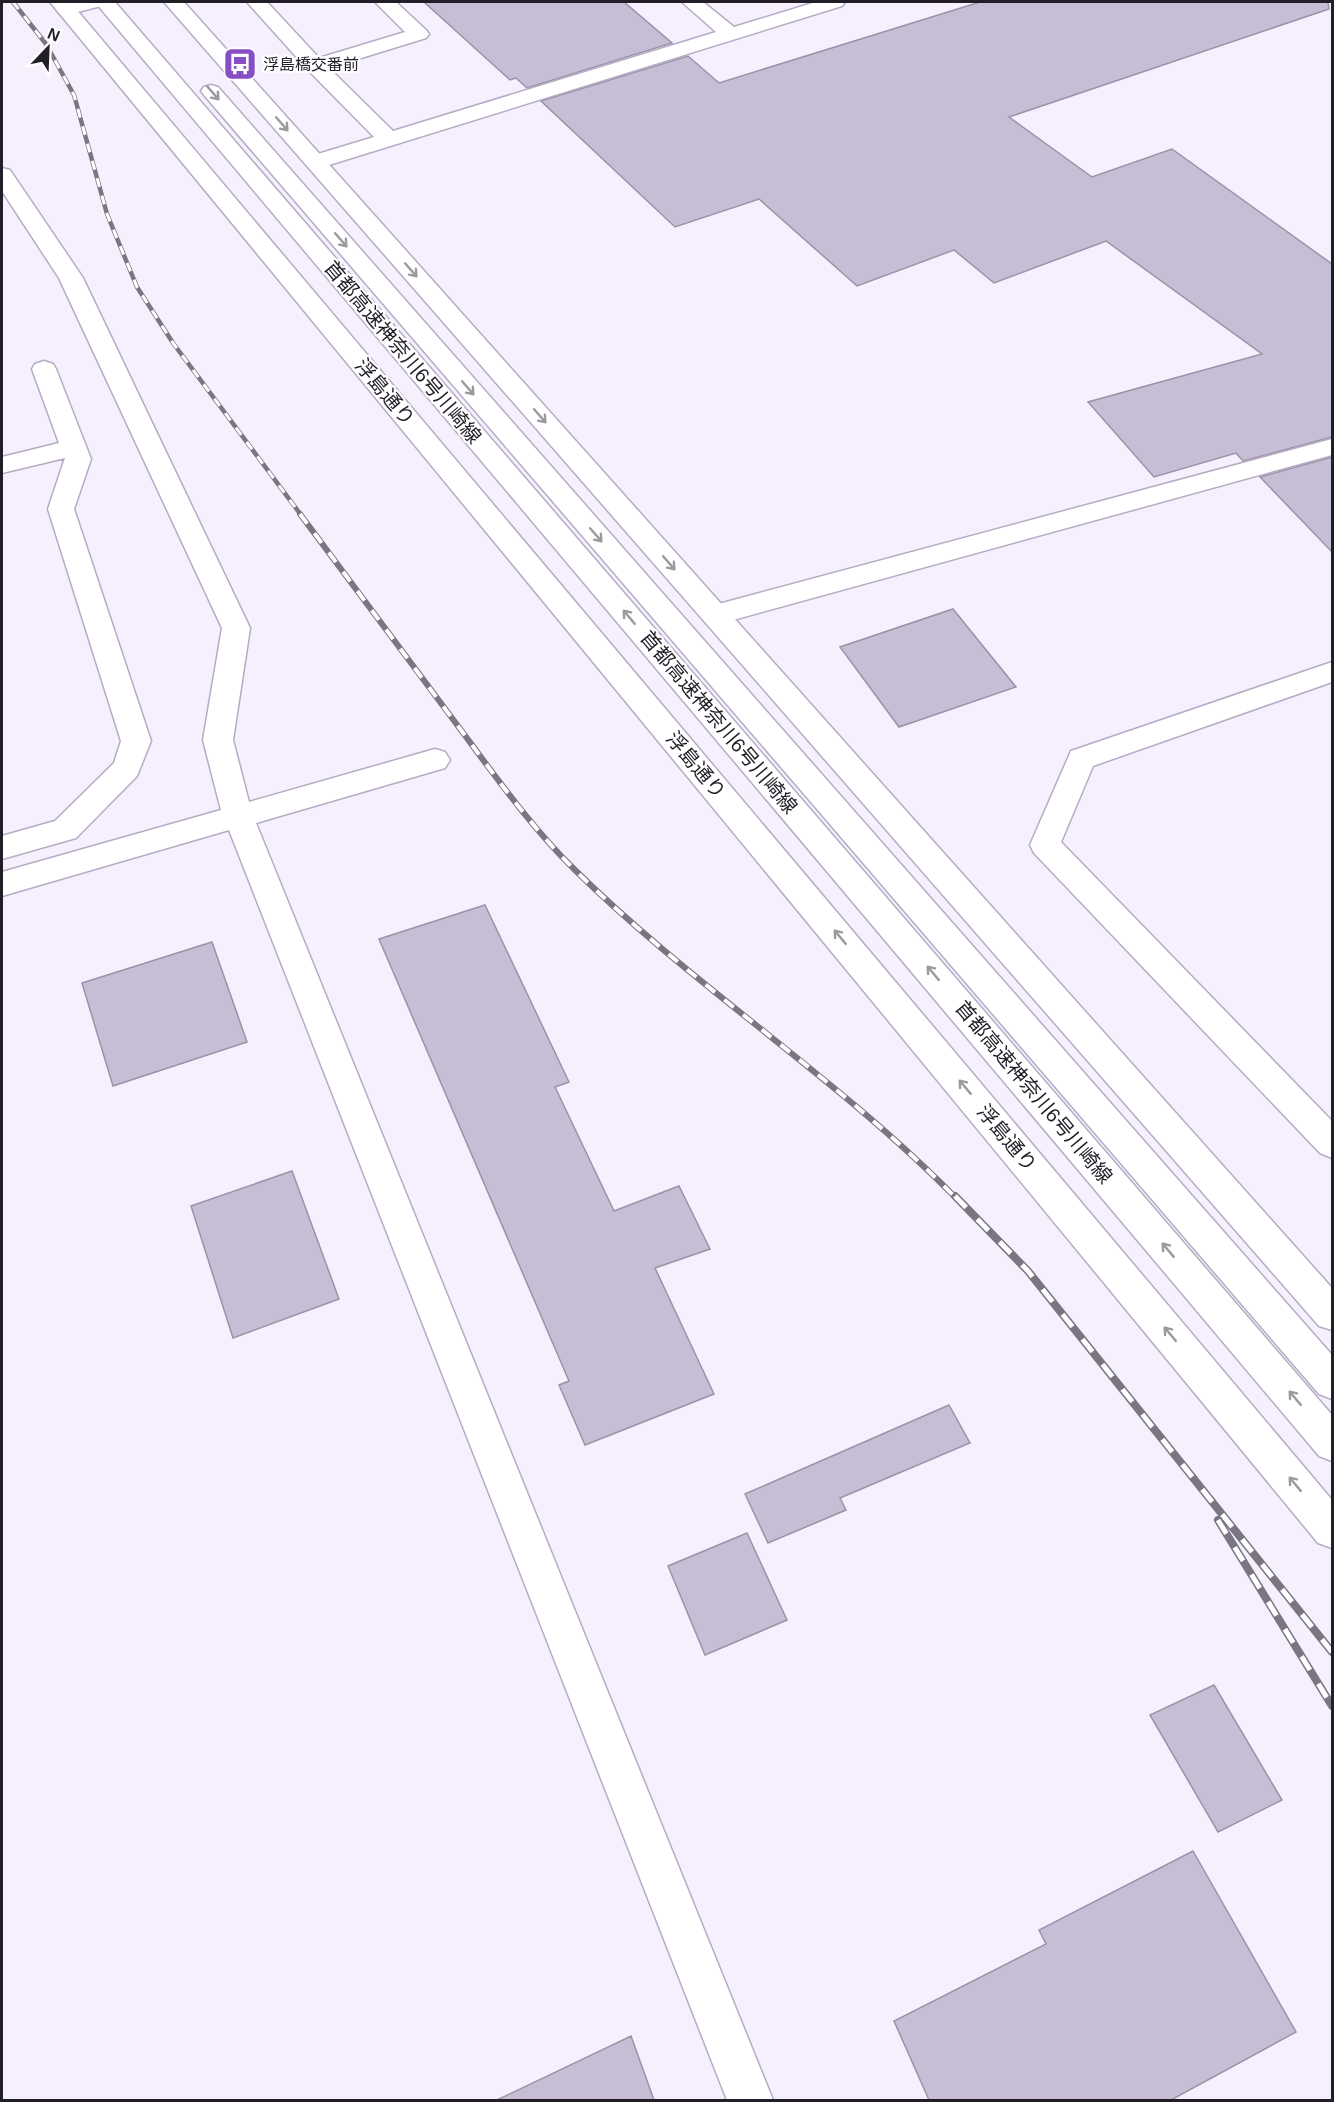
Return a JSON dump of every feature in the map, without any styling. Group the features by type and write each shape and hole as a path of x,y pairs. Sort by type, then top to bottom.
{"main road":[{"path":"63,5 94,2"},
{"name":"首都高速神奈川6号川崎線","path":"105,2 1332,1443"},
{"name":"首都高速神奈川6号川崎線","path":"133,2 1332,1382"},
{"path":"174,2 1332,1314"},
{"path":"257,2 315,66 389,140"},
{"path":"315,66 419,34 385,2"},
{"path":"692,2 730,34"},
{"path":"316,162 835,2"},
{"name":"浮島通り","path":"63,5 1332,1529"},
{"path":"2,176 71,278 236,628 218,740 238,816 750,2100"},
{"path":"2,847 65,830 127,768 136,741 61,508 78,459 44,369"},
{"path":"715,615 1332,447"},
{"path":"2,465 73,448"},
{"path":"1332,672 1080,759 1045,845 1332,1143"},
{"path":"2,884 435,760"}],"building":[{"path":"424,2 624,2 672,43 527,88 516,78 510,80"},
{"path":"980,2 1328,2 1329,9 1009,117 1092,177 1172,149 1332,264 1332,437 1243,461 1236,453 1154,477 1088,402 1262,354 1106,241 994,283 954,250 857,286 759,199 675,227 541,101 688,56 719,83"},
{"path":"1332,457 1332,552 1260,477"},
{"path":"953,609 1016,687 899,727 840,647"},
{"path":"485,905 569,1082 555,1087 614,1211 679,1186 710,1249 655,1268 714,1394 585,1445 559,1385 569,1381 379,939"},
{"path":"212,942 247,1042 113,1086 82,983"},
{"path":"292,1171 339,1299 233,1338 191,1206"},
{"path":"949,1405 970,1443 840,1498 846,1510 768,1543 745,1494"},
{"path":"747,1533 787,1620 705,1655 668,1566"},
{"path":"1214,1685 1282,1800 1218,1832 1150,1715"},
{"path":"1193,1851 1296,2032 1171,2100 929,2100 894,2021 1046,1944 1039,1930"},
{"path":"631,2036 654,2100 497,2100"}],"railway":[{"path":"13,2 46,44 74,95 107,214 137,287 173,343 301,515"},
{"path":"300,514 496,777 575,870 668,954 863,1112 956,1198"},
{"path":"955,1196 1028,1271 1332,1652"},
{"path":"1218,1520 1332,1706"}],"place":[{"name":"浮島橋交番前","path":"240,64"}]}
